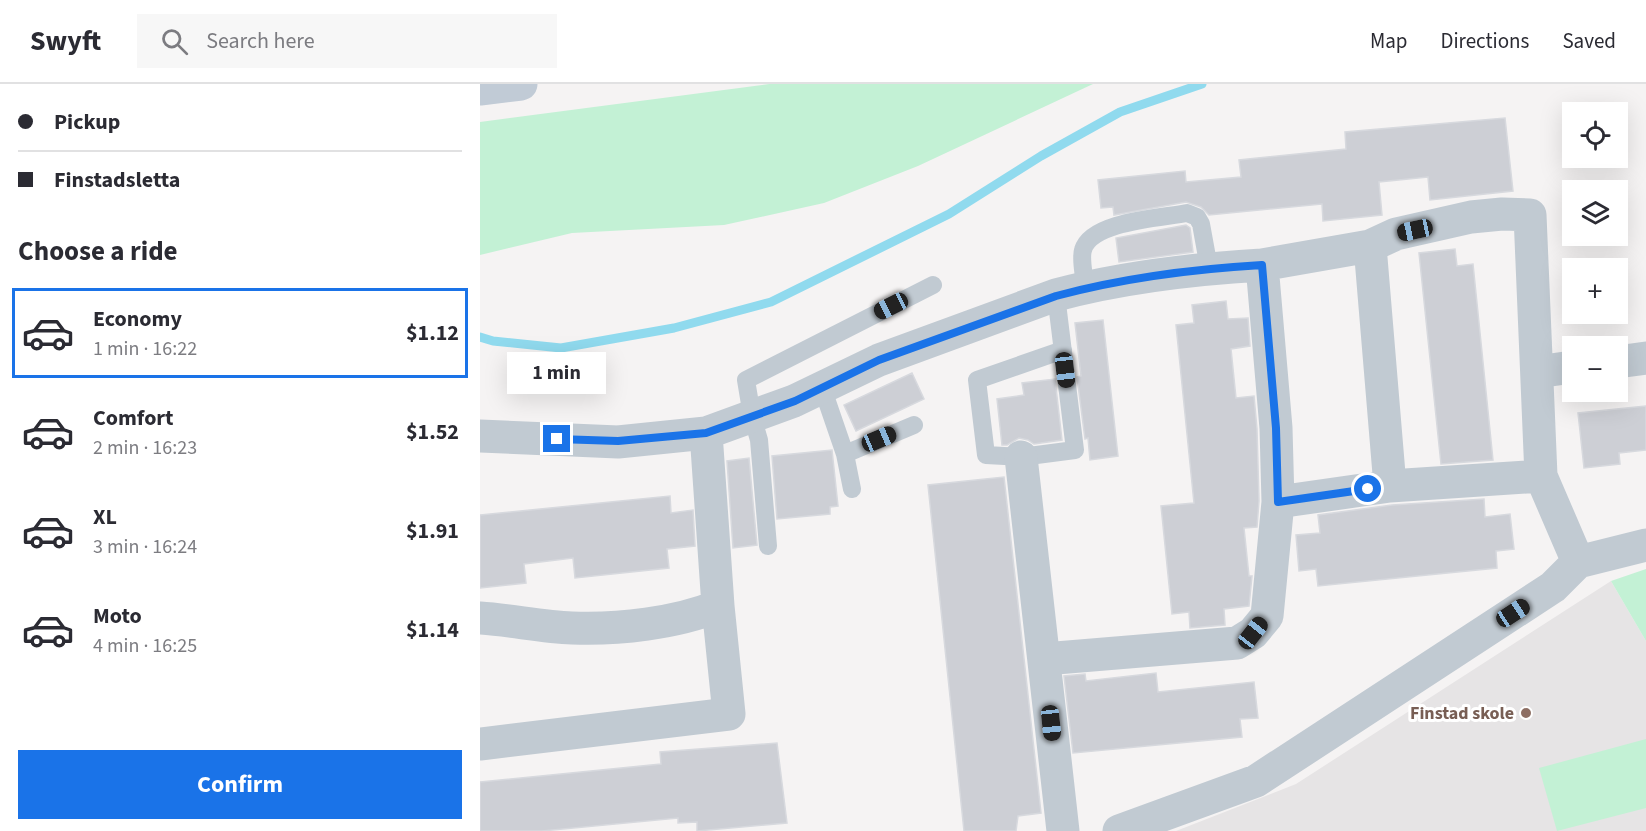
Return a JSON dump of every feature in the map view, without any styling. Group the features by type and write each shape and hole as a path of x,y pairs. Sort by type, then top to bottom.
{"main road":[{"path":"480,89 521,84"}],"street":[{"path":"480,436 618,441 706,433 795,401 879,360 1071,292 1209,268 1262,265 1370,246 1396,234 1471,217 1502,214 1530,215 1541,476 1578,562"},
{"path":"1370,246 1390,486"},
{"path":"1044,659 1237,643 1253,633 1267,616 1278,502 1276,428 1262,265"},
{"path":"1628,360 1646,358"},
{"path":"1537,372 1562,369"},
{"path":"480,744 729,714 718,606 706,433"},
{"path":"1021,457 1063,831"},
{"path":"1278,502 1390,486 1541,476"},
{"path":"1119,831 1256,781 1553,587 1578,562 1646,544"},
{"path":"480,618 573,628 603,627 692,617 718,606"}],"lane":[{"path":"1063,350 977,380 986,455 1021,457 1075,450 1063,350 1071,292 1083,250 1090,239 1106,227 1187,213 1197,217 1201,224 1209,268"},
{"path":"768,546 759,440 746,380 933,285"},
{"path":"822,387 845,454 852,489"},
{"path":"845,454 914,425"}],"shaded area":[{"name":"Finstad skole","path":"1611,581 1646,641 1646,831 1176,831 1296,784"}],"green space":[{"path":"769,84 1093,84 918,166 824,203 724,225 572,233 480,255 480,122"},
{"path":"1646,569 1646,641 1611,581"},
{"path":"1646,739 1646,808 1557,831 1539,768"}],"building":[{"path":"1505,118 1513,191 1430,200 1428,177 1379,182 1382,215 1323,221 1322,204 1209,215 1201,207 1186,202 1114,215 1113,207 1101,208 1098,180 1185,171 1186,182 1241,177 1239,160 1346,149 1345,132"},
{"path":"1186,225 1190,228 1193,252 1119,262 1116,238"},
{"path":"1455,249 1457,266 1473,264 1493,460 1441,464 1419,253"},
{"path":"1226,301 1228,319 1248,318 1250,346 1231,349 1236,398 1254,396 1257,429 1259,501 1257,527 1244,528 1249,576 1252,576 1249,606 1224,609 1225,625 1190,628 1189,612 1172,614 1161,506 1194,503 1176,325 1194,323 1192,305"},
{"path":"1103,320 1118,456 1090,460 1077,377 1081,376 1075,323"},
{"path":"912,373 924,399 856,431 844,405"},
{"path":"1055,379 1062,440 1034,444 1019,438 1007,445 1002,445 997,399 1024,395 1022,383"},
{"path":"1646,406 1646,450 1619,453 1620,464 1584,468 1578,413"},
{"path":"832,450 838,506 830,507 830,514 777,519 772,456"},
{"path":"749,458 757,545 733,548 727,461"},
{"path":"1004,477 1041,813 1018,816 1016,831 964,831 928,485"},
{"path":"670,496 671,513 693,510 695,546 667,549 669,568 575,578 573,558 524,564 526,583 480,588 480,515"},
{"path":"1484,499 1485,517 1510,514 1514,549 1496,551 1497,568 1318,586 1316,569 1299,571 1296,535 1320,533 1318,515 1392,505"},
{"path":"1156,673 1158,692 1254,682 1258,718 1240,719 1242,737 1073,753 1064,676 1085,674 1086,681"},
{"path":"777,743 787,823 697,831 697,822 678,823 678,818 542,831 480,831 480,782 661,764 660,752"}],"waterway":[{"path":"480,337 493,341 561,348 674,328 771,302 949,214 1041,156 1120,112 1202,84"}],"place":[{"name":"Finstad skole","path":"1526,713"}],"route":[{"path":"557,439 618,441 706,433 795,401 879,360 1056,296 1085,288 1209,268 1262,265 1276,428 1278,502 1368,489"}]}
